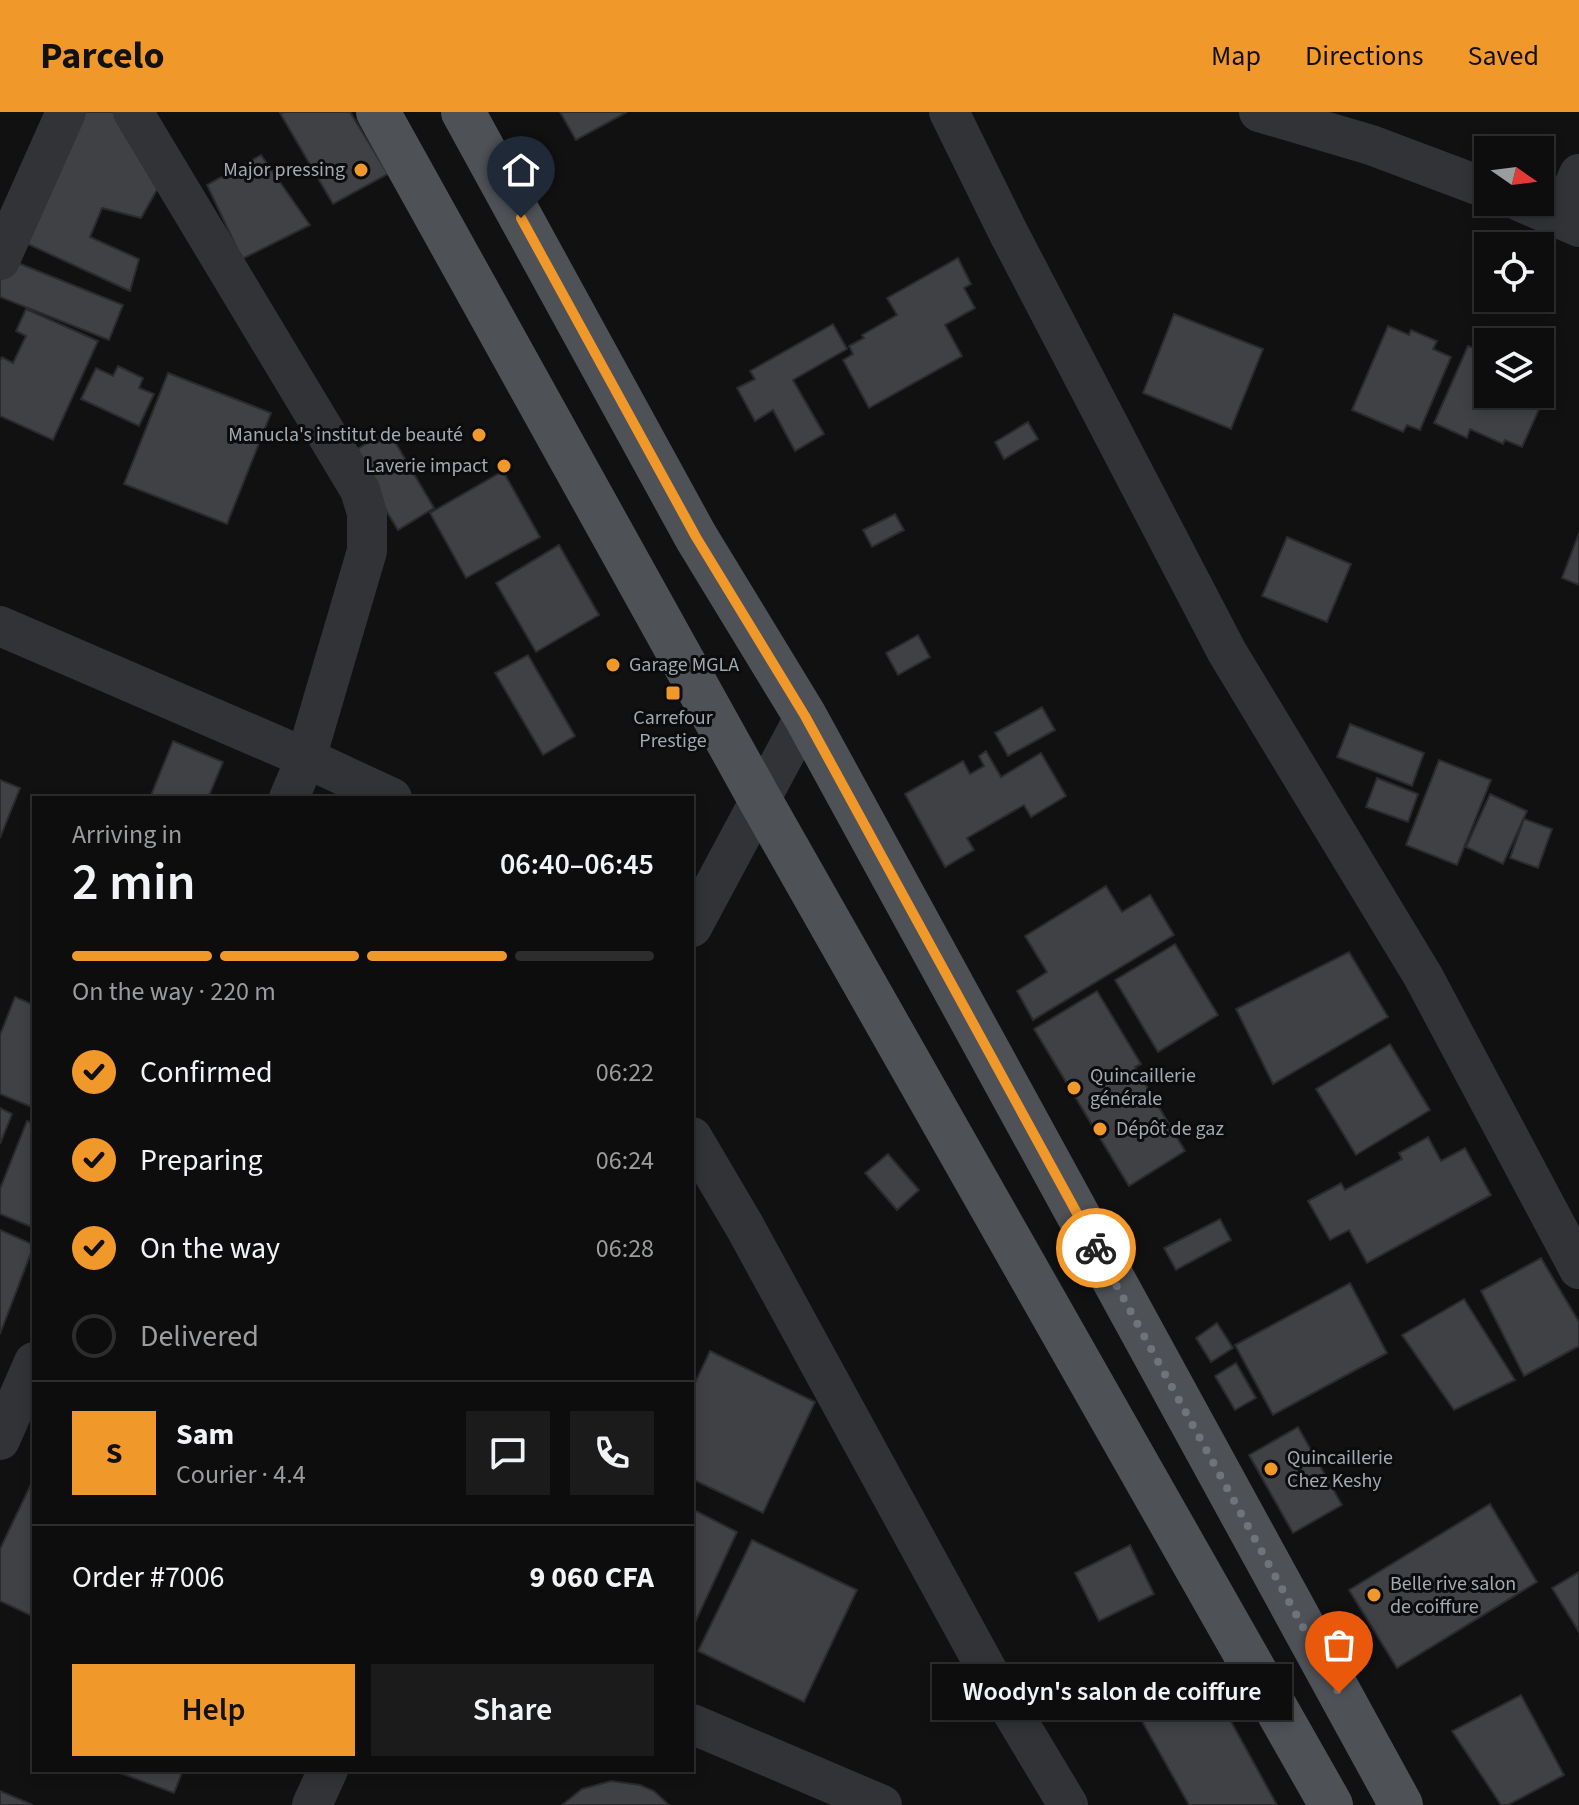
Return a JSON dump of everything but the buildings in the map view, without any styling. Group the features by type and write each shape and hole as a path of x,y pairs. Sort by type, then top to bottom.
{"main road":[{"path":"378,112 759,798 1331,1805"},
{"path":"463,112 696,537 805,716 1401,1805"}],"street":[{"path":"0,260 66,112"},
{"path":"133,112 360,490 367,513 367,551 306,758 290,796"},
{"path":"949,112 1007,230 1227,652 1423,976 1579,1269"},
{"path":"1259,112 1371,145 1474,184"},
{"path":"1570,222 1579,174"},
{"path":"0,626 388,796"},
{"path":"694,923 805,716"},
{"path":"694,1140 745,1227 987,1670 1068,1805"},
{"path":"11,1420 32,1367"},
{"path":"694,1725 882,1805"},
{"path":"312,1805 327,1772"}],"way so far":[{"path":"1096,1248 1339,1693"}],"place":[{"name":"Major pressing","path":"361,170"},
{"name":"Manucla's institut de beauté","path":"479,435"},
{"name":"Laverie impact","path":"504,466"},
{"name":"Garage MGLA","path":"613,665"},
{"name":"Carrefour Prestige","path":"673,693"},
{"name":"Quincaillerie générale","path":"1074,1088"},
{"name":"Dépôt de gaz","path":"1100,1129"},
{"name":"Quincaillerie Chez Keshy","path":"1271,1469"},
{"name":"Belle rive salon de coiffure","path":"1374,1595"},
{"name":"Woodyn's salon de coiffure","path":"1339,1693"}],"route":[{"path":"521,218 696,537 805,716 1096,1248"}]}
